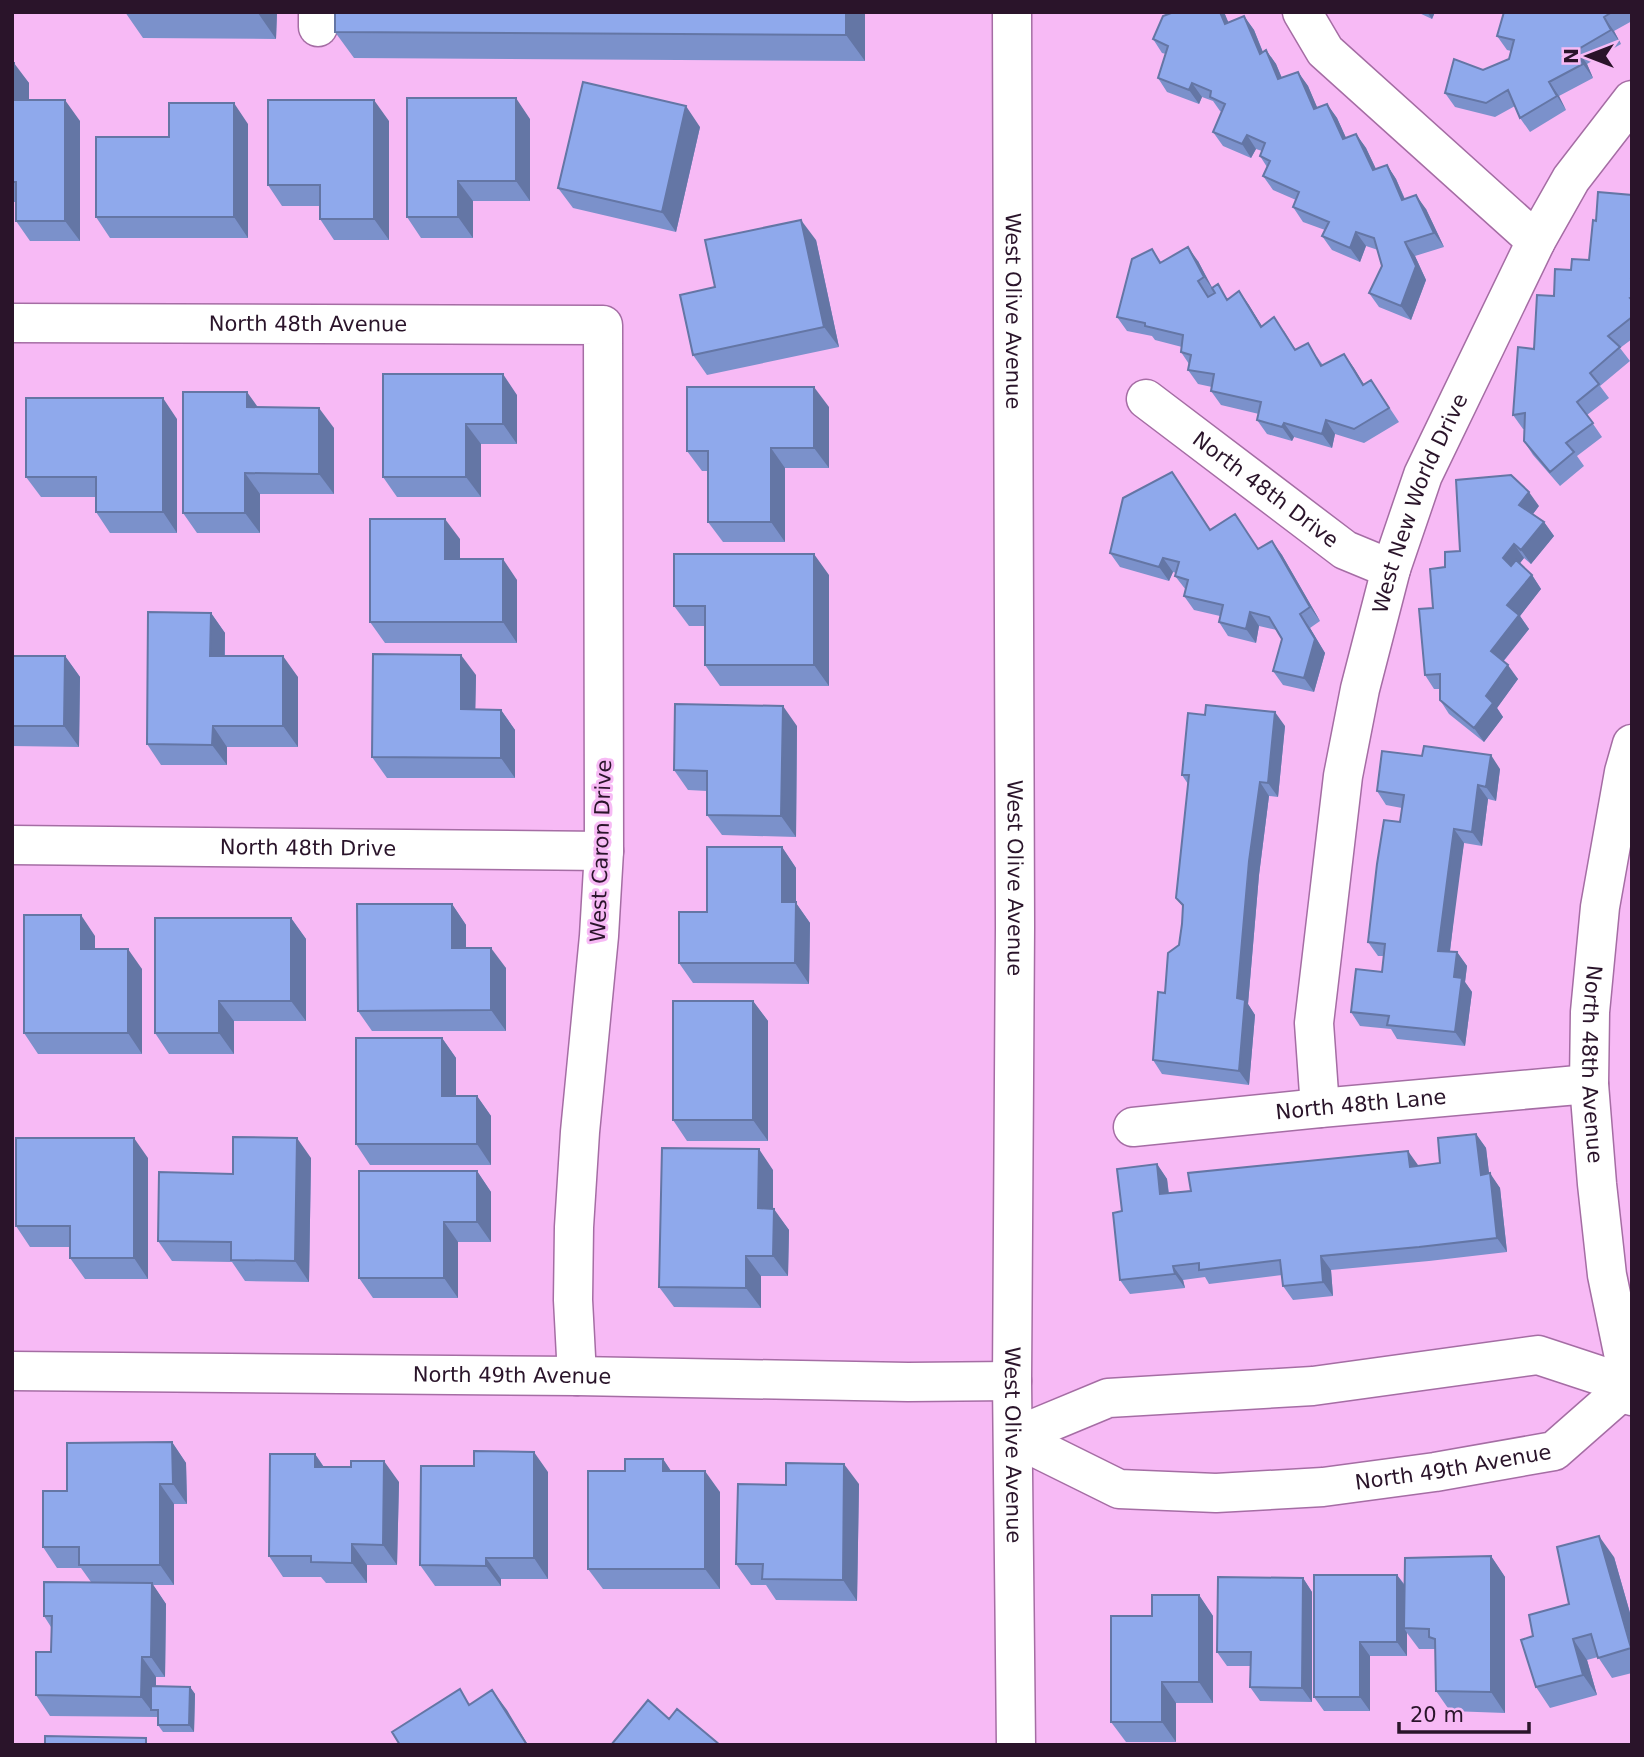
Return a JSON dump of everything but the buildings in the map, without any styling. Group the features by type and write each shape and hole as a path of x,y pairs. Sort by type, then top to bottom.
{"street":[{"name":"West Olive Avenue","path":"1012,12 1015,914 1012,1381 1016,1745"},
{"path":"1302,12 1325,51 1536,241"},
{"name":"West New World Drive","path":"1320,1108 1314,1023 1343,776 1360,689 1391,569 1423,475 1536,241 1572,179 1632,100"},
{"name":"North 48th Avenue","path":"12,323 603,326"},
{"name":"West Caron Drive","path":"577,1376 573,1300 575,1213 604,850 603,326"},
{"name":"North 48th Drive","path":"1146,399 1345,550 1391,569"},
{"name":"North 48th Avenue","path":"1630,1391 1607,1275 1589,1084 1590,1012 1600,907 1624,772 1632,744"},
{"name":"North 48th Drive","path":"12,845 604,850"},
{"name":"North 48th Lane","path":"1133,1128 1589,1084"},
{"path":"1014,1437 1108,1398 1313,1386 1538,1354 1630,1391"},
{"name":"North 49th Avenue","path":"12,1371 1012,1381"},
{"name":"North 49th Avenue","path":"1014,1437 1119,1489 1216,1493 1323,1487 1435,1472 1553,1451 1630,1391"}]}
